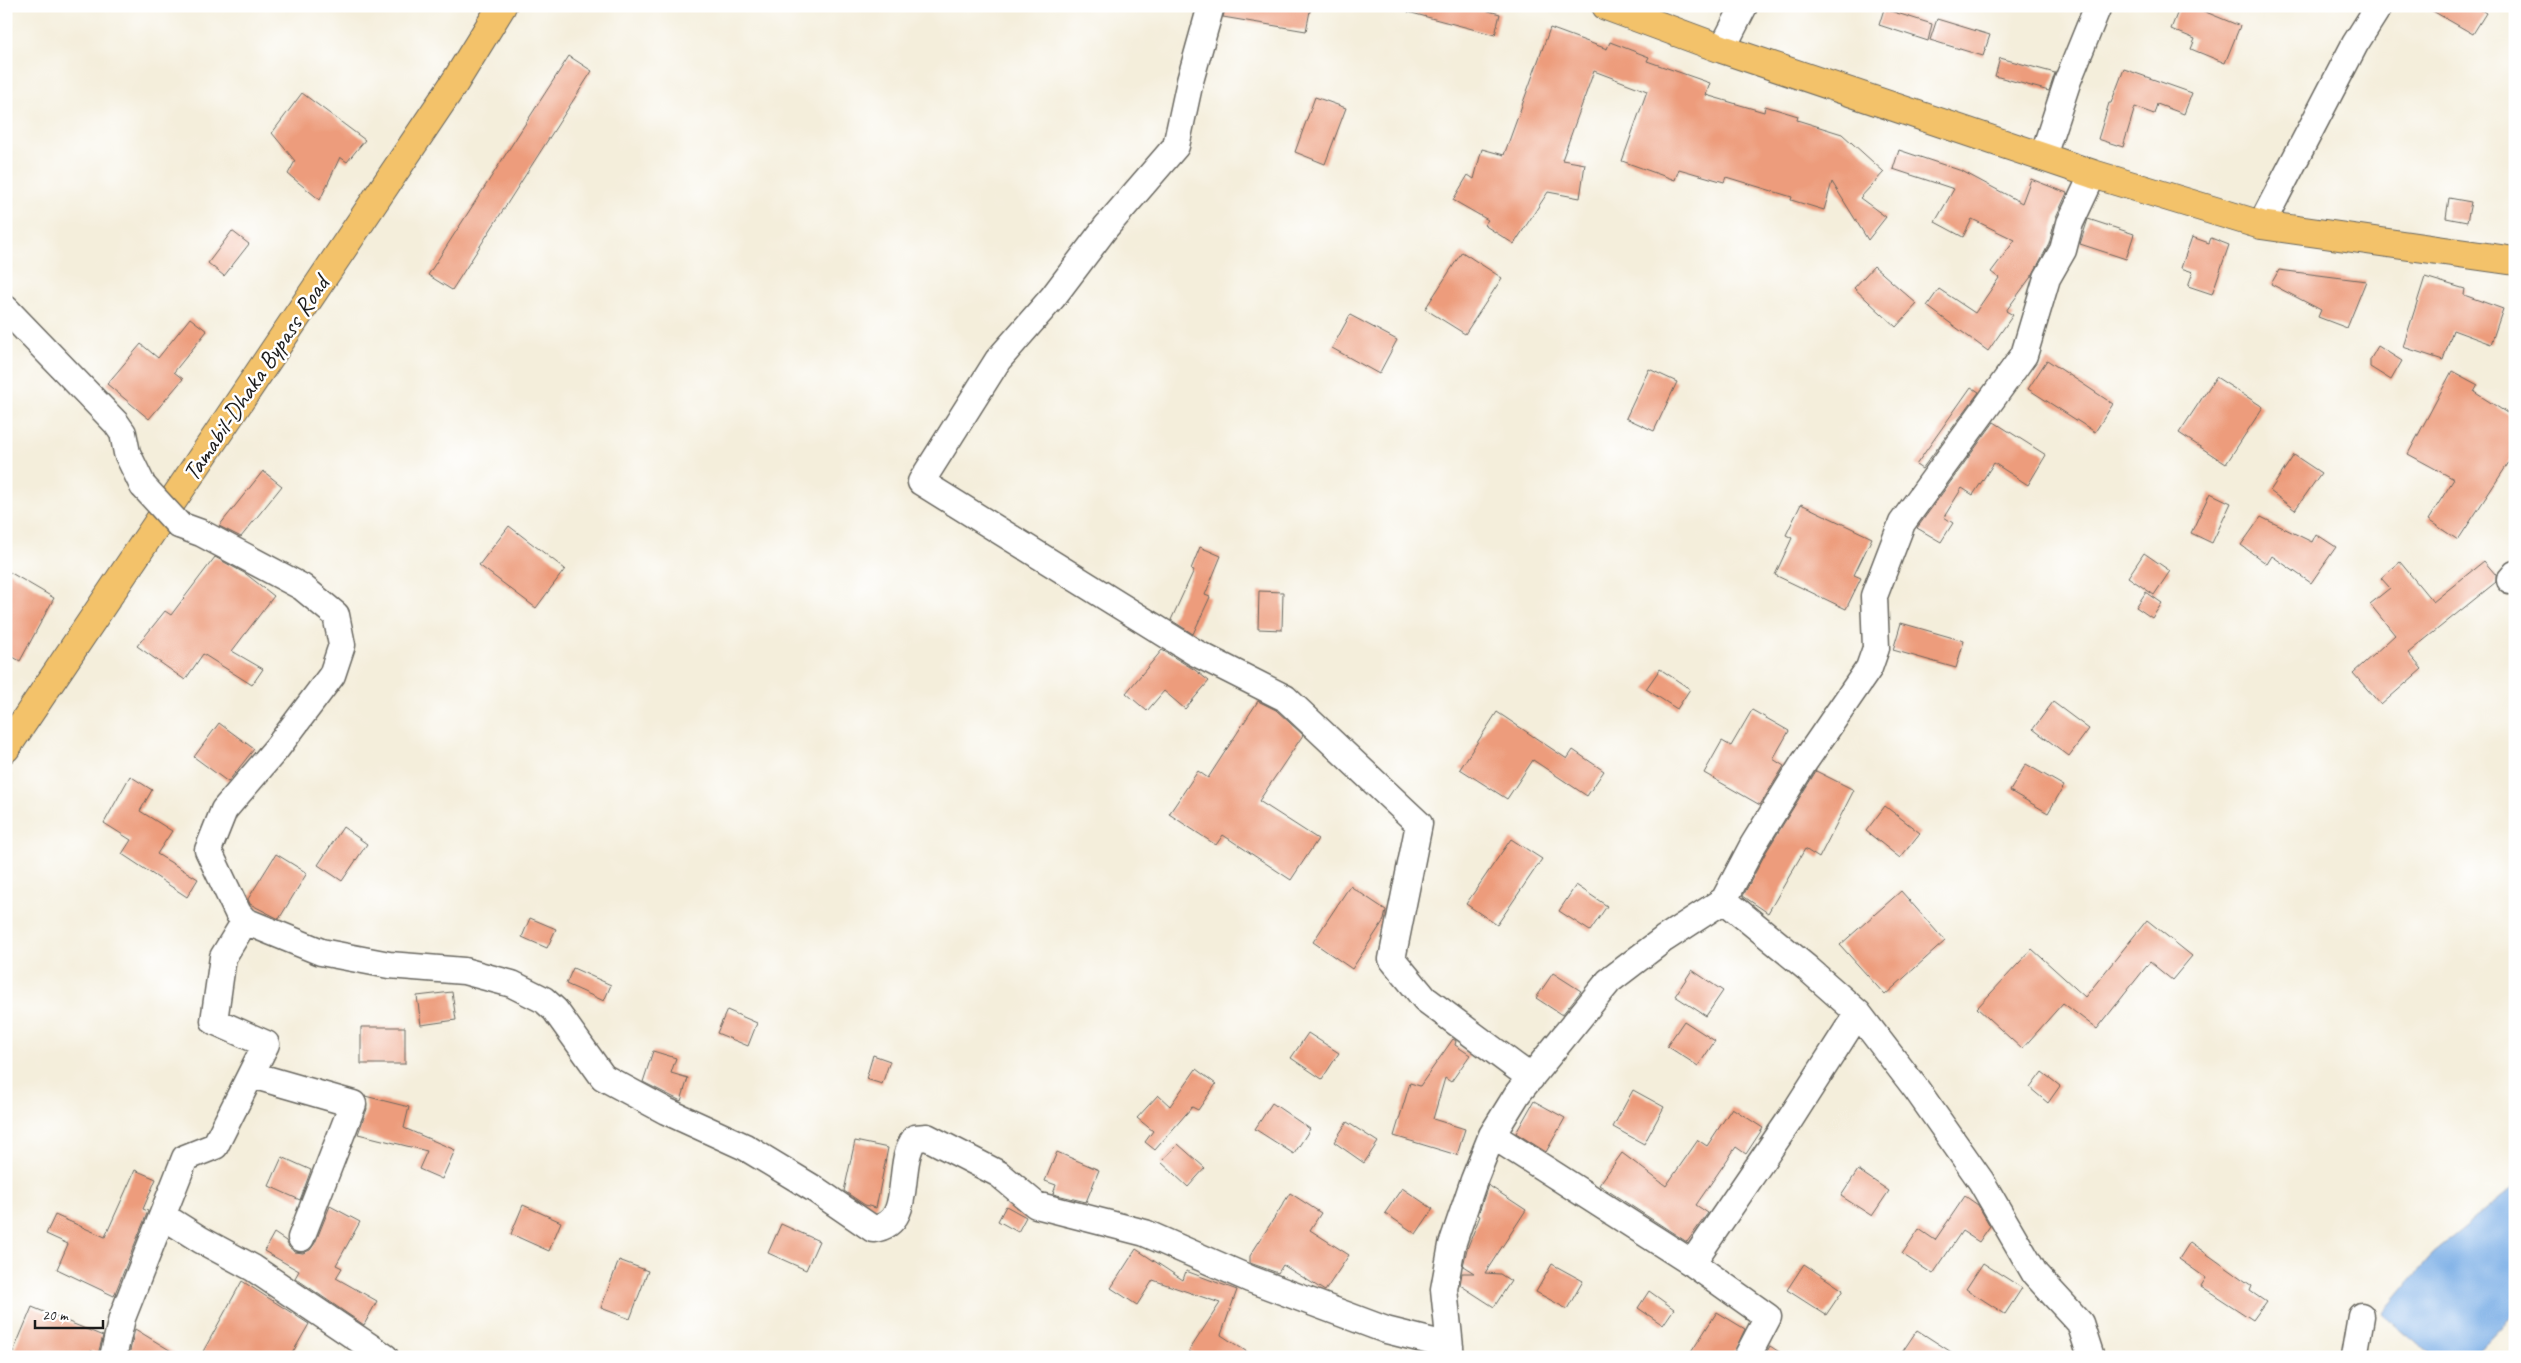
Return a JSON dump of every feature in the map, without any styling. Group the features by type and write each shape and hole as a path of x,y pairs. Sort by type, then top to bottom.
{"highway":[{"name":"Tamabil-Dhaka Bypass Road","path":"6,748 450,90 502,6"},
{"path":"1606,6 1722,49 2092,174 2261,225 2515,261"}],"street":[{"path":"1211,6 1190,81 1176,146 1106,227 1054,297 998,360 921,482 1196,653 1286,698 1419,824 1392,959 1425,999 1531,1078"},
{"path":"1722,49 1744,6"},
{"path":"2043,156 2068,80 2098,6"},
{"path":"2261,225 2355,44 2379,6"},
{"path":"6,309 116,423 122,433 127,453 143,486 179,525 201,533 302,587 336,615 342,645 332,675 277,748 224,810 208,850 238,912 245,921 321,952 389,965 464,971 512,984 544,1000 555,1010 602,1077 666,1111 745,1148 816,1190 873,1230 883,1228 898,1214 907,1149 915,1138 927,1136 999,1174 1036,1205 1145,1233 1250,1279 1386,1330 1450,1351 1444,1289 1452,1245 1474,1180 1492,1135 1531,1078 1609,981 1664,939 1724,900 1753,845 1803,764 1869,668 1876,648 1874,596 1902,523 2024,355 2047,278 2063,250 2070,223 2092,174"},
{"path":"1724,900 1807,968 1858,1013 1917,1090 1981,1181 2035,1274 2080,1323 2091,1357"},
{"path":"114,1357 122,1318 185,1158 215,1146 266,1044 214,1021 223,957 245,921"},
{"path":"1692,1263 1789,1122 1858,1013"},
{"path":"252,1075 353,1104 301,1238"},
{"path":"1492,1135 1692,1263 1740,1299 1768,1317 1748,1357"},
{"path":"163,1216 201,1240 253,1268 385,1357"},
{"path":"2354,1357 2361,1316"}],"water":[{"path":"2515,1186 2515,1313 2472,1357 2433,1357 2382,1314 2433,1253"}],"building":[{"path":"1226,6 1311,6 1306,31 1223,17"},
{"path":"1409,6 1470,6 1500,14 1495,35 1408,12"},
{"path":"2180,6 2191,6 2240,26 2225,63 2191,49 2195,39 2171,29"},
{"path":"2424,6 2475,6 2486,13 2473,34"},
{"path":"1884,9 1932,24 1928,41 1879,25"},
{"path":"1937,19 1990,35 1983,56 1930,40"},
{"path":"1550,28 1607,49 1610,42 1649,57 1647,61 1710,83 1706,95 1764,112 1765,106 1798,116 1797,120 1842,134 1884,172 1860,198 1886,217 1868,240 1832,182 1824,210 1791,200 1792,197 1726,177 1724,182 1679,169 1675,180 1622,161 1647,91 1594,71 1562,160 1585,164 1580,198 1548,192 1514,244 1484,225 1488,220 1453,200 1468,175 1474,179 1482,149 1504,155"},
{"path":"569,56 592,71 452,290 428,275"},
{"path":"2000,58 2055,73 2049,91 1995,76"},
{"path":"2124,69 2192,93 2184,114 2157,104 2154,114 2135,107 2123,147 2098,139 2109,103 2111,103"},
{"path":"302,93 365,140 347,162 340,157 320,200 288,174 295,161 272,133"},
{"path":"1315,97 1346,108 1325,164 1295,152"},
{"path":"1899,150 1962,171 2022,203 2031,179 2067,193 2056,217 2049,244 2033,274 2006,311 2013,315 1988,351 1927,306 1939,289 1975,313 1999,278 1991,272 2015,240 1972,219 1963,237 1935,222 1954,189 1893,169"},
{"path":"2449,198 2471,202 2467,222 2446,218"},
{"path":"2088,219 2134,234 2126,259 2080,244"},
{"path":"232,231 249,244 224,276 208,263"},
{"path":"2192,237 2209,243 2211,238 2229,245 2212,294 2188,286 2193,272 2181,268"},
{"path":"1462,252 1502,278 1465,334 1425,309"},
{"path":"1874,266 1917,304 1896,327 1854,288"},
{"path":"2279,270 2366,281 2347,328 2318,317 2321,310 2271,284"},
{"path":"2425,277 2465,289 2464,295 2503,309 2491,344 2453,330 2443,360 2403,347"},
{"path":"1350,315 1397,340 1379,374 1332,348"},
{"path":"190,318 207,331 174,372 183,379 149,419 107,384 141,344 158,358"},
{"path":"2378,346 2402,361 2391,380 2370,367 2370,360"},
{"path":"2047,360 2113,404 2095,432 2028,389"},
{"path":"1649,369 1677,382 1654,431 1626,418"},
{"path":"2452,371 2478,385 2474,392 2515,418 2515,453 2458,540 2428,520 2454,479 2408,454"},
{"path":"2216,377 2263,407 2226,464 2179,433"},
{"path":"1971,387 1979,392 1922,469 1916,465"},
{"path":"1994,422 2046,455 2028,485 1994,463 1973,495 1962,488 1944,517 1953,523 1941,542 1917,528"},
{"path":"2294,455 2321,473 2295,510 2270,491"},
{"path":"263,471 282,486 241,537 219,526"},
{"path":"2210,493 2231,503 2212,543 2191,533"},
{"path":"1801,504 1872,538 1854,575 1861,578 1846,609 1775,575 1792,538 1786,535"},
{"path":"2261,517 2312,542 2316,534 2336,547 2311,583 2272,556 2267,564 2241,545"},
{"path":"509,526 565,569 536,608 479,565"},
{"path":"1200,547 1221,556 1205,595 1210,597 1193,634 1171,620 1194,570 1191,569"},
{"path":"2144,553 2170,571 2154,595 2128,577"},
{"path":"215,557 246,574 274,596 232,651 263,669 252,685 203,654 185,680 137,646 165,611 171,615"},
{"path":"2484,561 2496,575 2496,582 2408,653 2422,669 2381,705 2353,673 2395,635 2370,604 2390,588 2381,578 2400,562 2433,602"},
{"path":"6,570 54,598 20,661 6,653"},
{"path":"1259,591 1283,592 1282,630 1258,629"},
{"path":"2146,592 2162,603 2152,618 2136,607"},
{"path":"1901,623 1964,641 1956,668 1893,650"},
{"path":"1162,650 1209,681 1185,709 1164,691 1147,711 1126,693"},
{"path":"1660,669 1690,689 1677,709 1646,689"},
{"path":"1258,701 1276,710 1303,735 1259,801 1318,839 1291,880 1223,835 1216,845 1169,814 1198,771 1208,778"},
{"path":"2053,702 2089,729 2069,756 2033,729"},
{"path":"1752,710 1789,731 1773,759 1784,766 1760,805 1704,773 1722,741 1731,746"},
{"path":"1497,712 1567,759 1573,750 1604,771 1587,796 1533,760 1507,799 1460,769"},
{"path":"219,723 254,749 228,782 194,757"},
{"path":"2026,764 2064,786 2048,813 2010,791"},
{"path":"1816,771 1854,790 1819,858 1805,849 1768,913 1743,896 1766,852"},
{"path":"130,776 152,790 140,811 172,831 157,854 198,879 187,897 122,854 131,840 104,823"},
{"path":"1885,806 1920,833 1900,858 1866,831"},
{"path":"343,827 367,844 342,881 318,865"},
{"path":"1511,839 1542,859 1497,925 1466,904"},
{"path":"276,854 307,873 279,919 250,904 248,899"},
{"path":"1576,885 1607,906 1590,931 1559,911"},
{"path":"1350,886 1386,910 1384,920 1352,969 1313,942"},
{"path":"1901,891 1945,941 1885,995 1840,945"},
{"path":"530,918 556,929 547,948 522,937"},
{"path":"2147,920 2192,956 2172,980 2150,962 2097,1029 2063,1003 2022,1049 1977,1008 2032,949 2085,997"},
{"path":"573,968 611,985 604,1001 566,984"},
{"path":"1692,970 1723,991 1706,1016 1675,996"},
{"path":"1553,973 1581,991 1562,1015 1536,998"},
{"path":"452,992 456,1020 421,1025 417,996"},
{"path":"727,1010 757,1023 748,1046 717,1033"},
{"path":"1684,1021 1715,1041 1698,1066 1667,1046"},
{"path":"361,1027 405,1027 405,1064 361,1064"},
{"path":"1308,1033 1339,1053 1322,1079 1291,1058"},
{"path":"1453,1039 1456,1041 1455,1045 1470,1055 1451,1082 1445,1078 1433,1119 1465,1129 1457,1155 1394,1136 1410,1083 1420,1086"},
{"path":"653,1051 676,1058 671,1073 688,1078 681,1101 643,1082"},
{"path":"873,1055 890,1061 882,1084 866,1079"},
{"path":"1196,1069 1216,1084 1198,1110 1192,1107 1155,1150 1145,1142 1153,1131 1137,1118 1158,1095 1170,1106"},
{"path":"2042,1072 2060,1086 2048,1103 2030,1088"},
{"path":"1633,1090 1664,1107 1644,1144 1613,1127"},
{"path":"365,1096 409,1107 404,1128 455,1150 442,1179 419,1169 427,1151 358,1134 367,1109"},
{"path":"1534,1101 1565,1118 1546,1152 1516,1133"},
{"path":"1272,1103 1310,1129 1294,1154 1255,1129"},
{"path":"1732,1108 1763,1128 1746,1154 1736,1147 1696,1205 1708,1213 1687,1242 1599,1185 1622,1153 1666,1186 1698,1140 1707,1146"},
{"path":"1347,1122 1378,1142 1364,1163 1334,1142"},
{"path":"855,1141 888,1148 876,1208 865,1205 844,1191"},
{"path":"1178,1144 1205,1168 1188,1187 1161,1162"},
{"path":"1057,1152 1099,1170 1086,1202 1053,1194 1056,1185 1045,1181"},
{"path":"282,1157 311,1170 300,1200 269,1186"},
{"path":"135,1170 156,1179 143,1209 148,1211 114,1296 57,1269 68,1244 46,1234 55,1215 105,1237"},
{"path":"1858,1170 1889,1191 1872,1216 1841,1196"},
{"path":"1488,1185 1526,1210 1485,1273 1500,1274 1511,1281 1494,1307 1460,1285 1462,1273 1474,1273 1463,1266"},
{"path":"1402,1188 1433,1209 1416,1234 1385,1213"},
{"path":"1290,1193 1321,1213 1310,1230 1349,1255 1325,1291 1283,1265 1278,1273 1250,1263 1250,1256"},
{"path":"1965,1196 1978,1205 1990,1226 1979,1242 1962,1231 1933,1274 1902,1254 1919,1229 1935,1240"},
{"path":"523,1205 561,1222 549,1251 511,1234"},
{"path":"330,1206 360,1222 336,1265 342,1268 336,1278 377,1301 364,1325 295,1278 299,1271 264,1251 274,1233 286,1241 295,1252 303,1253 310,1250 315,1243"},
{"path":"1006,1206 1026,1217 1018,1232 998,1221"},
{"path":"781,1224 819,1241 806,1270 768,1253"},
{"path":"2190,1242 2252,1286 2250,1291 2266,1302 2253,1320 2201,1286 2206,1278 2179,1259"},
{"path":"1136,1249 1183,1280 1186,1271 1237,1290 1221,1335 1255,1357 1198,1357 1189,1351 1220,1303 1153,1280 1137,1305 1111,1288"},
{"path":"619,1260 648,1271 630,1319 601,1308"},
{"path":"1983,1263 2022,1288 2005,1314 1966,1289"},
{"path":"1552,1264 1583,1281 1567,1309 1536,1292"},
{"path":"1804,1264 1843,1290 1826,1315 1787,1290"},
{"path":"242,1281 309,1324 290,1357 200,1357"},
{"path":"1649,1291 1674,1309 1663,1325 1638,1308"},
{"path":"32,1307 103,1336 98,1354 91,1351 89,1357 11,1357"},
{"path":"1717,1312 1745,1329 1732,1357 1688,1357"},
{"path":"135,1329 181,1357 131,1357 129,1355"},
{"path":"1917,1330 1959,1357 1899,1357"},
{"path":"1770,1346 1787,1357 1764,1357"}]}
